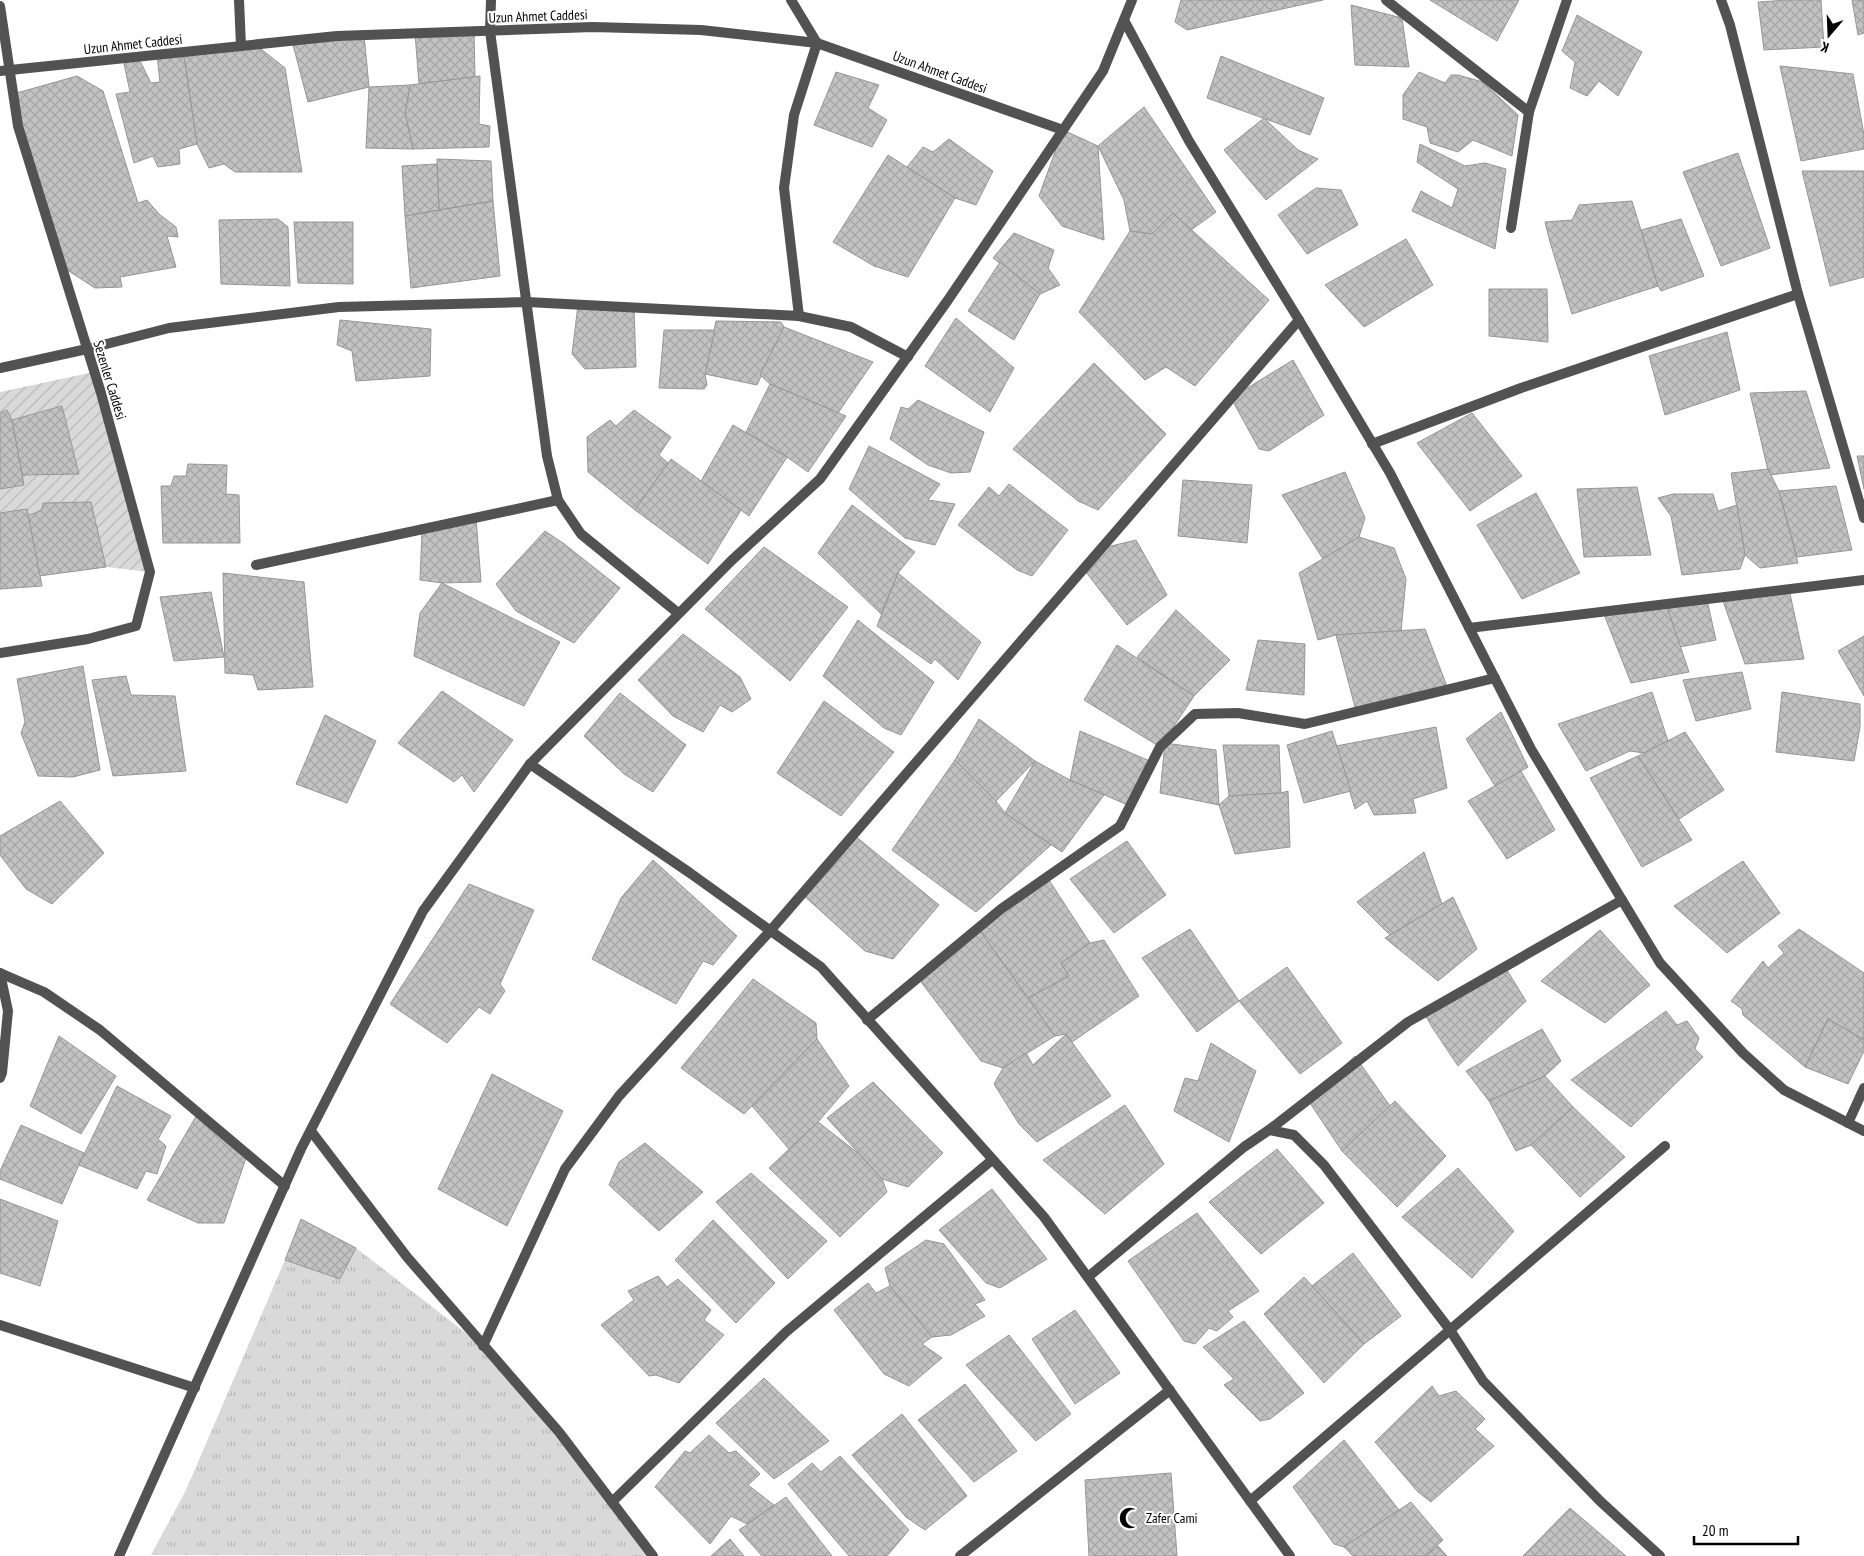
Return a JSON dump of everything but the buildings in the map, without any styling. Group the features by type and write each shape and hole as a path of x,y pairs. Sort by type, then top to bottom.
{"street":[{"path":"240,0 241,46"},
{"path":"491,0 490,31 526,302 547,456 558,500 581,534 678,613"},
{"path":"791,0 817,43 794,115 784,188 799,316"},
{"path":"120,1556 285,1186 423,911 530,764 730,561 820,479 948,300 1104,71 1132,0"},
{"path":"1386,0 1529,112"},
{"path":"1511,228 1529,112 1567,0"},
{"path":"1721,0 1730,25 1798,294 1864,518"},
{"name":"Sezenler Caddesi","path":"0,6 5,71 18,126 87,349 150,572 136,626 88,639 0,653"},
{"path":"1124,20 1189,140 1390,473 1531,749 1660,962 1743,1053 1784,1090 1864,1131"},
{"name":"Uzun Ahmet Caddesi","path":"5,71 337,36 593,27 701,30 817,43 1063,130"},
{"path":"1372,444 1521,388 1798,294"},
{"path":"0,368 87,349 169,328 339,307 526,302 799,316 851,328 908,357"},
{"path":"484,1346 565,1169 619,1096 770,930 1299,320"},
{"path":"256,565 558,500"},
{"path":"1469,628 1864,580"},
{"path":"867,1020 1001,909 1120,826 1160,747 1194,714 1238,713 1305,724 1495,678"},
{"path":"530,764 690,873 821,967 1044,1217 1290,1556"},
{"path":"1088,1277 1244,1147 1269,1130 1408,1022 1622,900"},
{"path":"0,973 44,992 100,1030 285,1186"},
{"path":"0,973 8,1011 0,1078"},
{"path":"1848,1123 1864,1088"},
{"path":"1269,1130 1294,1135 1324,1165 1450,1330 1484,1380 1600,1501 1660,1556"},
{"path":"311,1131 407,1257 558,1432 654,1556"},
{"path":"1250,1501 1665,1146"},
{"path":"612,1502 786,1332 992,1160"},
{"path":"0,1325 194,1388"},
{"path":"960,1556 1170,1390"}],"green space":[{"path":"94,372 150,572 106,567 91,502 44,503 42,510 27,516 26,509 0,513 0,489 24,485 22,475 79,473 62,406 12,420 7,410 0,413 0,392"},
{"path":"356,1248 483,1346 653,1556 151,1555 186,1490 285,1260 340,1279"}],"place":[{"name":"Zafer Cami","path":"1130,1518"}]}
